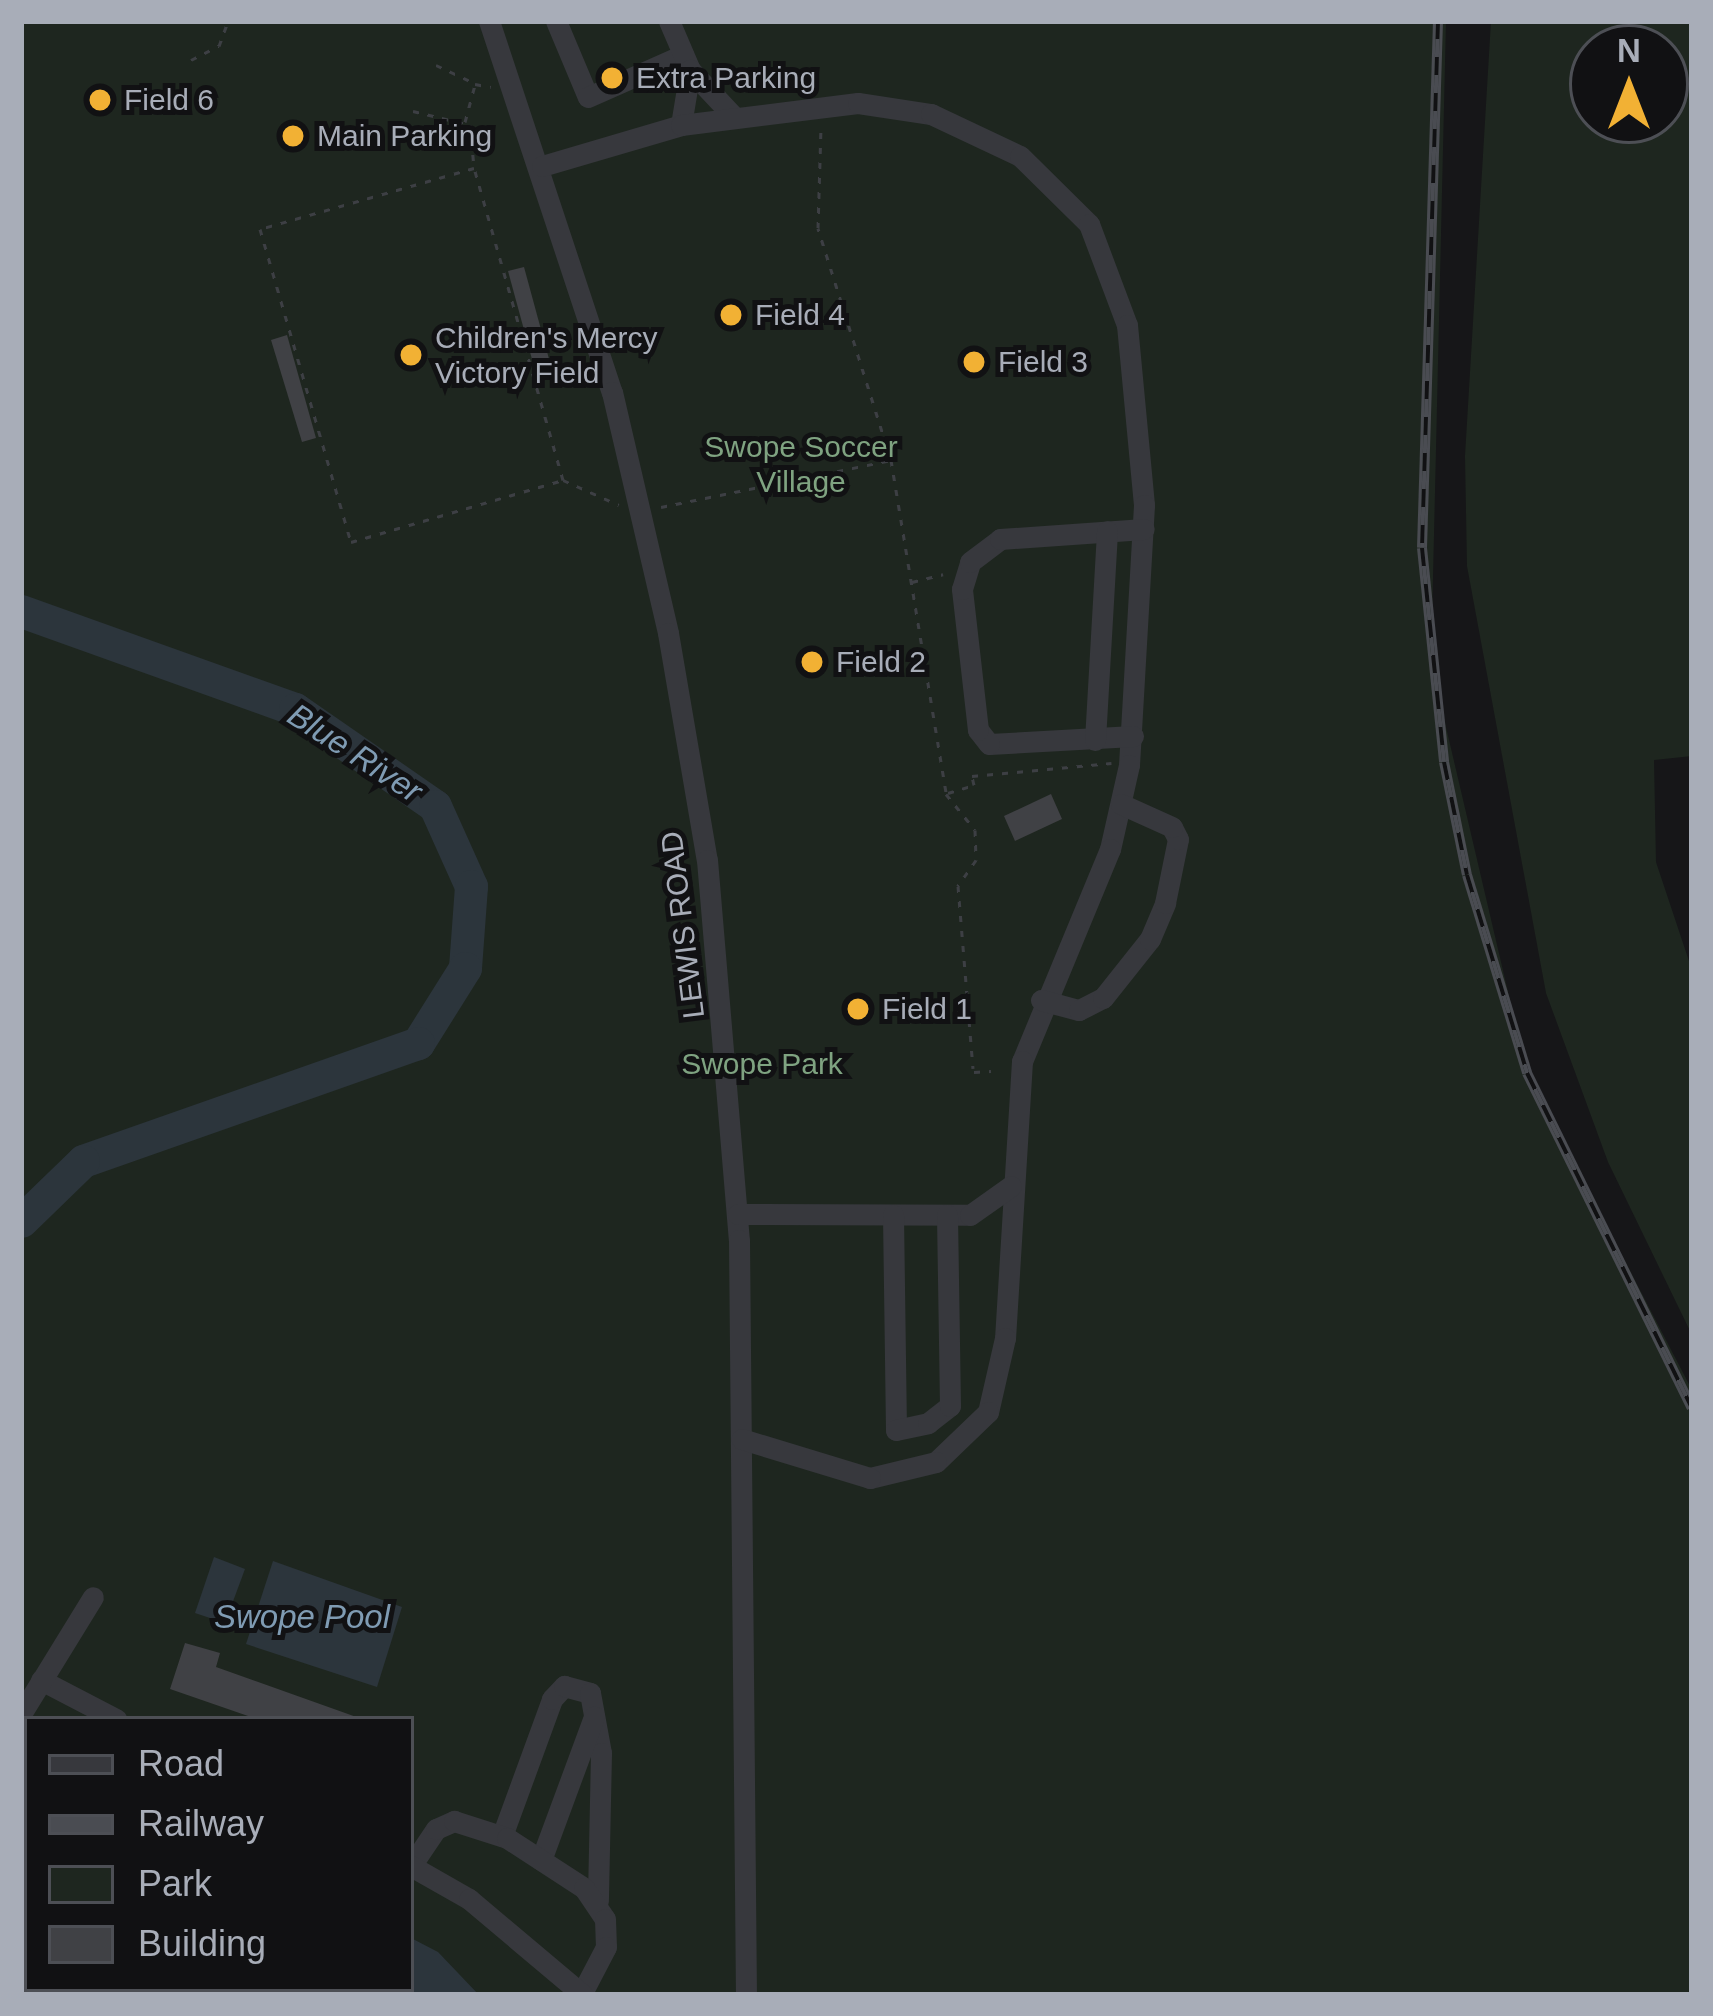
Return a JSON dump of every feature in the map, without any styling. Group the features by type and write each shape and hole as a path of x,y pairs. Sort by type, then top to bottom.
{"street":[{"name":"LEWIS ROAD","path":"490,21 542,166 612,392 668,633 707,860 738,1214 746,1995"},
{"path":"556,21 588,97 687,62"},
{"path":"669,21 687,62 735,118"},
{"path":"681,125 687,62"},
{"path":"542,166 681,125 895,104 980,132 1051,184 1089,224 1126,325 1144,529 1133,736 1121,804 1095,885 1041,1000 1022,1061 1001,1372 988,1412 966,1441 936,1462 870,1478 742,1439"},
{"path":"1133,736 1000,749 982,738 962,589 970,562 989,543 1144,529"},
{"path":"1095,740 1107,531"},
{"path":"1041,1000 1079,1010 1102,998 1150,939 1165,903 1178,839 1172,827 1121,804"},
{"path":"738,1214 958,1215 1011,1186"},
{"path":"893,1215 896,1430 928,1423 950,1406 958,1215"},
{"path":"21,1714 93,1597"},
{"path":"41,1680 110,1716"},
{"path":"414,1868 469,1899 582,1994 606,1947 598,1901 598,1705 590,1693 563,1686 552,1699 502,1836"},
{"path":"542,1860 598,1705"},
{"path":"414,1862 436,1829 454,1821 502,1836 598,1901"}],"path":[{"path":"191,60 219,46 228,21"},
{"path":"436,65 448,77 499,89"},
{"path":"476,84 465,124 474,168 563,480"},
{"path":"413,111 465,124"},
{"path":"819,118 818,228 891,460 946,794 975,830 976,860 958,886 974,1070 991,1071"},
{"path":"474,168 260,229 351,542 563,480 626,509"},
{"path":"659,507 891,460"},
{"path":"946,794 974,785 972,776 1120,763"}],"green space":[{"name":"Swope Park","path":"21,21 1446,21 1431,663 1527,1073 1692,1390 1692,1995 21,1995"},
{"path":"1491,21 1692,21 1692,756 1654,760 1656,862 1692,970 1692,1335 1608,1162 1546,993 1467,566 1465,456"}],"water":[{"path":"214,1557 245,1569 225,1623 195,1613"},
{"name":"Swope Pool","path":"273,1561 402,1607 377,1687 246,1644"},
{"path":"414,1940 438,1952 479,1995 343,1992 414,1992"}],"building":[{"path":"524,267 552,370 536,374 508,271"},
{"path":"287,335 316,438 302,442 271,340"},
{"path":"1051,794 1062,819 1015,841 1004,816"},
{"path":"185,1643 220,1653 216,1667 354,1716 248,1716 170,1689"}],"waterway":[{"name":"Blue River","path":"21,611 295,709 435,806 471,886 465,968 418,1043 83,1161 21,1221"}],"railway":[{"path":"1438,21 1422,548 1444,762 1467,875 1527,1073 1692,1408"}],"place":[{"name":"Extra Parking","path":"612,78"},
{"name":"Field 6","path":"100,100"},
{"name":"Main Parking","path":"293,136"},
{"name":"Field 4","path":"731,315"},
{"name":"Children's Mercy Victory Field","path":"411,355"},
{"name":"Field 3","path":"974,362"},
{"name":"Field 2","path":"812,662"},
{"name":"Field 1","path":"858,1009"}],"park label":[{"name":"Swope Soccer Village","path":"801,464"}]}
